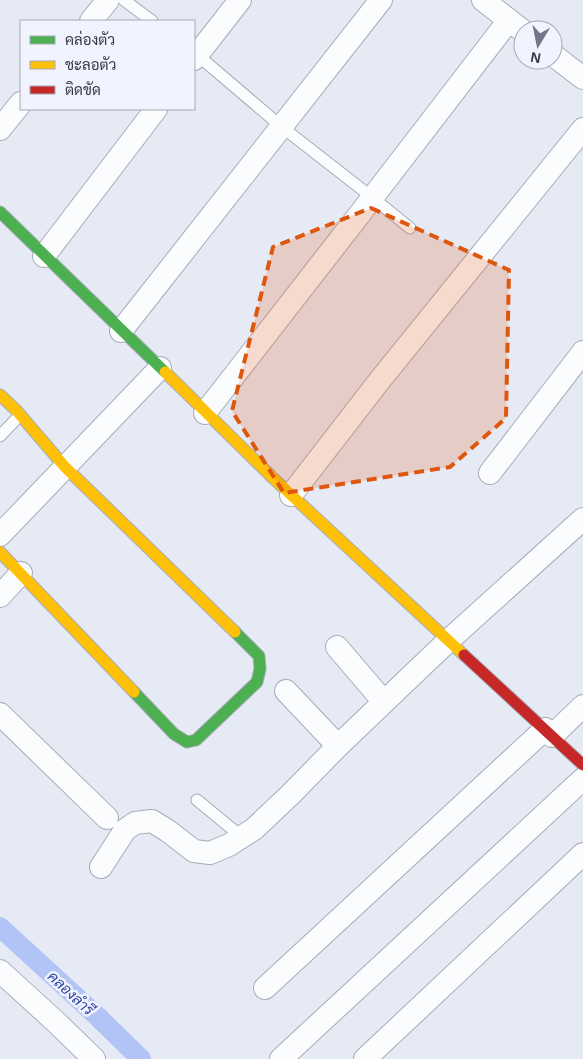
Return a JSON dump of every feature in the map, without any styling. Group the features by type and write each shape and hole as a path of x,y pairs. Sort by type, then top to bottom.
{"street":[{"path":"92,20 108,0"},
{"path":"195,55 240,0"},
{"path":"121,331 381,0"},
{"path":"483,0 513,24"},
{"path":"205,413 373,198 513,30"},
{"path":"563,63 583,78"},
{"path":"0,128 20,104"},
{"path":"44,256 155,110"},
{"path":"291,495 380,380 583,129"},
{"path":"0,212 291,495 583,765"},
{"path":"490,474 583,352"},
{"path":"0,535 160,368"},
{"path":"0,395 65,467 259,656 260,669 257,682 196,740 187,742 174,734 0,552"},
{"path":"101,868 125,830 135,823 152,822 194,850 210,853 254,829 448,640 583,519"},
{"path":"0,596 21,573"},
{"path":"337,647 384,702"},
{"path":"286,691 338,746"},
{"path":"265,988 548,733 583,706"},
{"path":"0,714 107,818"},
{"path":"281,1059 583,780"},
{"path":"365,1059 583,854"},
{"path":"0,971 94,1059"}],"lane":[{"path":"124,0 151,20"},
{"path":"195,55 282,127 410,228"},
{"path":"0,436 20,415"},
{"path":"197,800 242,837"}],"highlighted area":[{"path":"371,208 509,270 506,418 450,467 284,493 232,411 273,247"}],"waterway":[{"name":"คลองลำรี","path":"0,927 141,1059"}],"traffic: fast":[{"path":"0,212 165,372"},
{"path":"134,692 174,734 187,742 196,740 257,682 260,669 259,656 235,632"}],"traffic: slow":[{"path":"165,372 273,478 464,655"},
{"path":"0,395 16,410 65,467 235,632"},
{"path":"0,552 134,692"}],"traffic: jam":[{"path":"464,655 583,765"}]}
